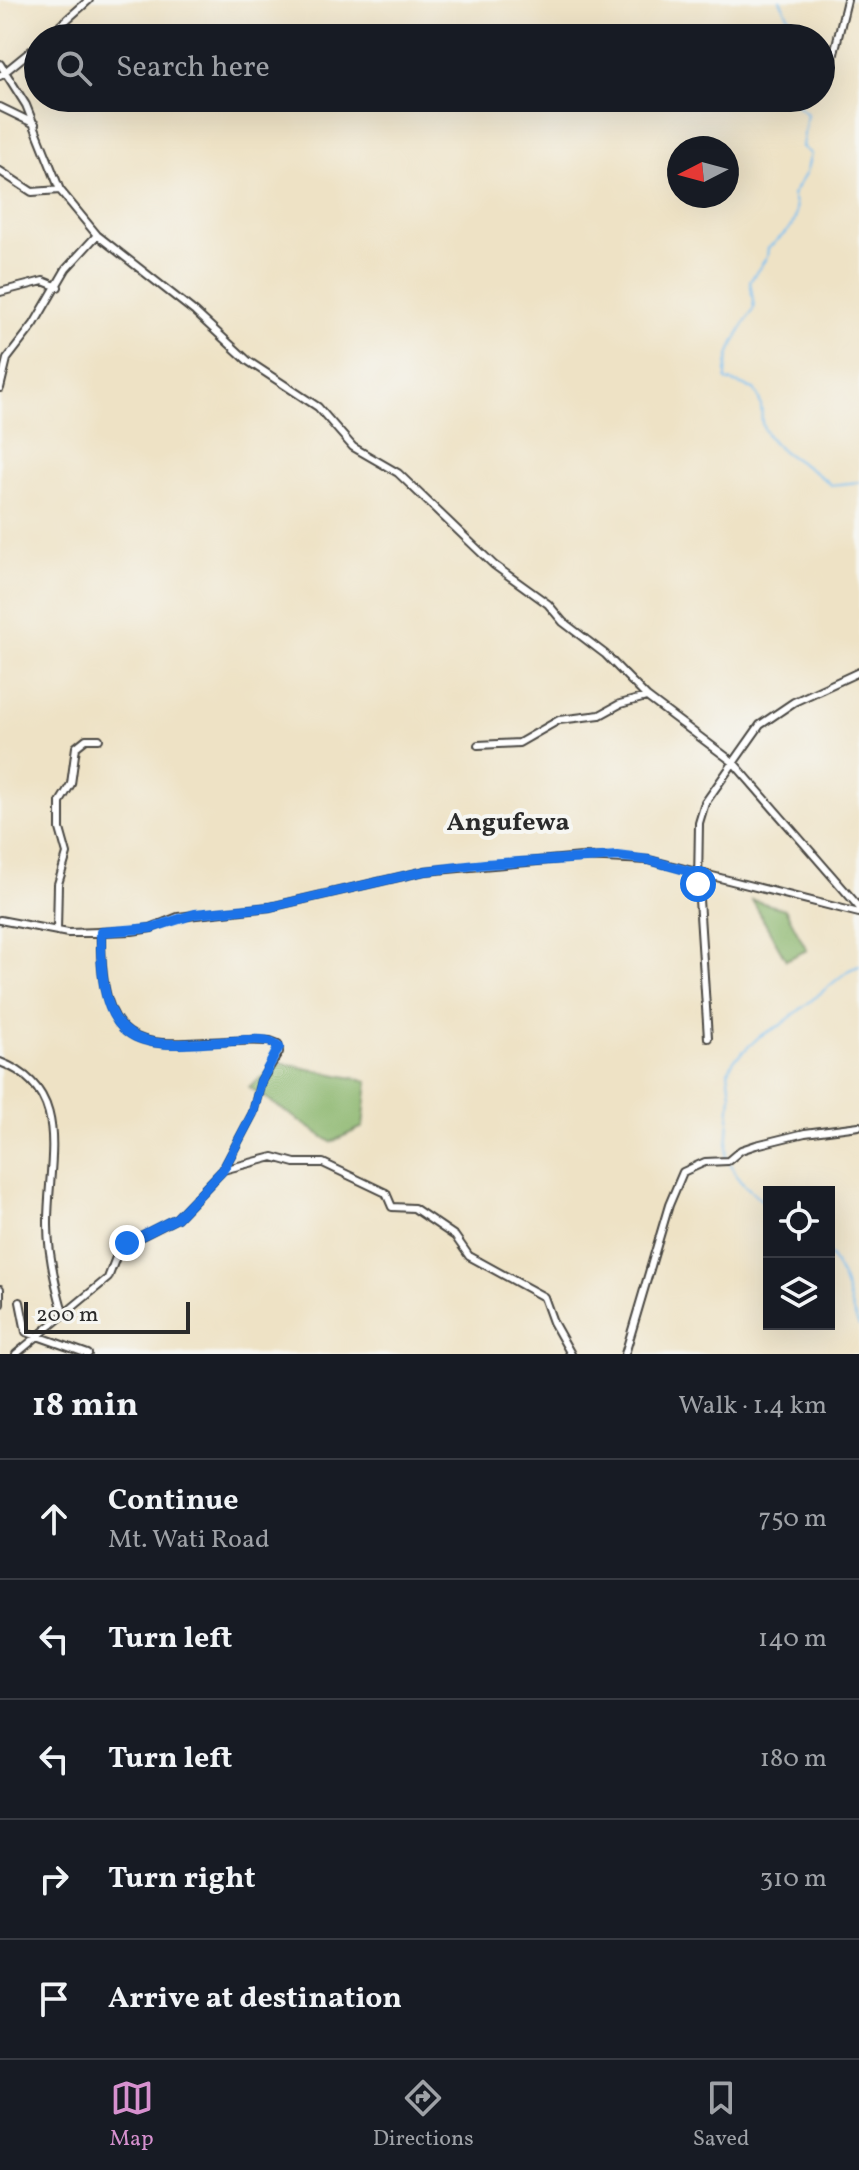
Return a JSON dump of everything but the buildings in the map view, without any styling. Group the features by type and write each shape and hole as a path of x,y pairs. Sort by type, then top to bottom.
{"street":[{"path":"62,24 89,0"},
{"path":"835,49 847,0"},
{"path":"3,74 24,57"},
{"path":"0,64 24,107"},
{"path":"0,107 35,124"},
{"path":"27,112 35,124 60,190 97,235 195,312 248,361 318,407 353,447 398,473 494,565 548,604 647,697 733,762 859,910"},
{"path":"0,171 32,192 60,190"},
{"path":"0,388 7,359 58,287 66,269 97,235"},
{"path":"0,292 43,281 58,287"},
{"path":"708,1038 699,874 702,811 760,725 774,714 859,672"},
{"path":"478,745 519,743 559,720 600,715 620,704 647,697"},
{"path":"57,931 58,884 67,854 60,829 61,798 71,784 76,747 86,739 99,739"},
{"path":"0,920 57,931 101,932 151,928 186,915 270,907 425,871 496,862 618,856 649,860 859,910"},
{"path":"16,1354 40,1336 63,1312 108,1278 120,1247 177,1218 223,1170 253,1113 261,1081 279,1047 270,1041 253,1040 171,1046 133,1038 115,1016 103,986 101,932"},
{"path":"0,1062 30,1078 54,1127 48,1230 63,1312"},
{"path":"625,1354 669,1205 683,1172 705,1162 728,1161 741,1150 756,1145 805,1133 859,1126"},
{"path":"223,1170 273,1157 295,1163 323,1163 384,1192 392,1207 414,1208 455,1236 469,1256 544,1297 571,1354"},
{"path":"0,1289 0,1304"},
{"path":"20,1302 26,1332 88,1354"}],"green space":[{"path":"752,900 785,909 807,950 786,960"},
{"path":"280,1063 368,1081 363,1127 331,1142 249,1087"}],"waterway":[{"path":"780,0 793,24"},
{"path":"805,112 802,147 811,154 806,173 792,195 795,219 788,231 768,248 767,257 750,281 754,308 731,351 726,380 754,389 760,402 764,429 785,453 831,485 859,482"},
{"path":"726,1159 731,1094 728,1071 734,1060 760,1036 781,1025 849,970 859,966"},
{"path":"730,1164 740,1181 763,1202"},
{"path":"831,1258 840,1272 859,1326"}],"district":[{"name":"Angufewa","path":"508,821"}],"route":[{"path":"127,1243 177,1218 223,1170 253,1113 261,1081 279,1047 270,1041 253,1040 171,1046 145,1043 133,1038 115,1016 103,986 101,932 151,928 195,914 270,907 425,871 518,860 618,856 649,860 699,874 698,884"}]}
